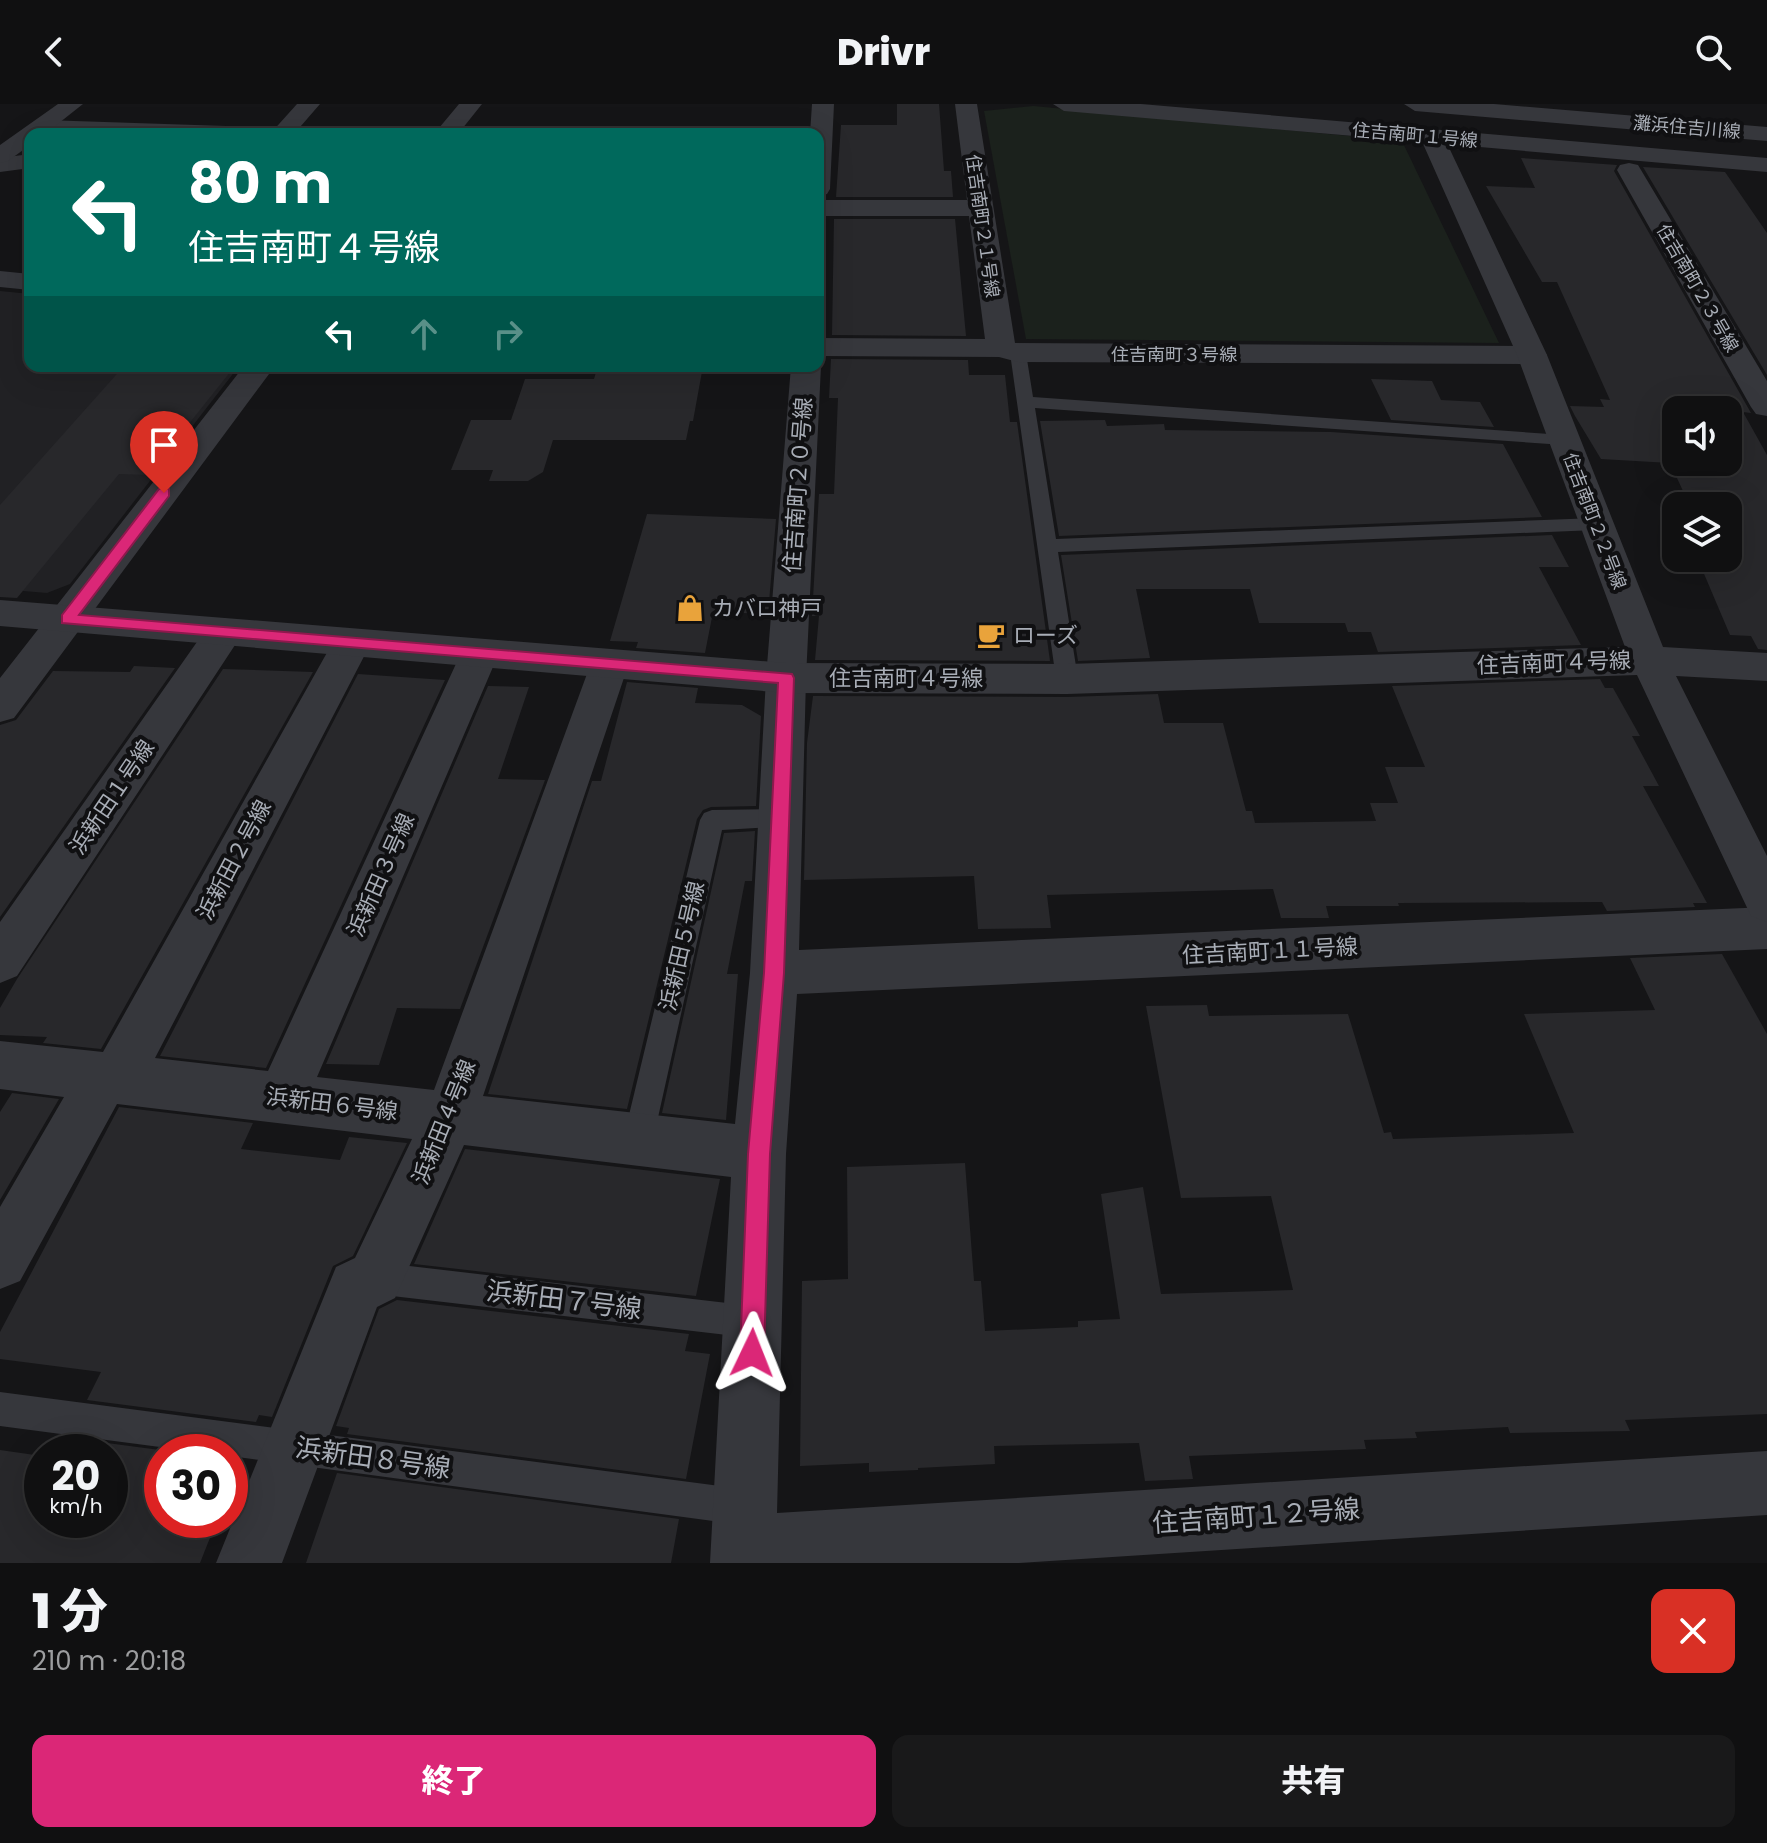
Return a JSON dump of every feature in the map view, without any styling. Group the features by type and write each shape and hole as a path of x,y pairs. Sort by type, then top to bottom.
{"street":[{"path":"38,128 72,104"},
{"path":"288,128 309,104"},
{"path":"451,128 471,104"},
{"path":"822,128 823,104"},
{"name":"住吉南町２１号線","path":"966,104 980,208 1010,350"},
{"name":"住吉南町１号線","path":"1064,104 1432,137 1761,177"},
{"name":"灘浜住吉川線","path":"1415,104 1767,134"},
{"name":"住吉南町２２号線","path":"1432,137 1532,355 1649,660 1767,902"},
{"path":"0,156 24,139"},
{"path":"0,165 24,162"},
{"name":"住吉南町２３号線","path":"1629,170 1767,407"},
{"path":"824,208 980,208"},
{"path":"0,279 24,281"},
{"name":"住吉南町３号線","path":"824,347 1532,355"},
{"path":"0,707 255,372"},
{"name":"住吉南町２０号線","path":"744,1540 759,1154 774,973 786,678 806,372"},
{"name":"住吉南町４号線","path":"0,613 786,678 1067,679 1649,660 1767,667"},
{"name":"浜新田１号線","path":"0,961 224,632"},
{"name":"浜新田２号線","path":"0,1261 111,1077 352,643"},
{"name":"浜新田３号線","path":"282,1098 480,653"},
{"name":"浜新田４号線","path":"249,1563 356,1287 375,1278 450,1117 610,663"},
{"name":"住吉南町１１号線","path":"774,973 1767,928"},
{"name":"浜新田６号線","path":"0,1065 759,1154"},
{"name":"住吉南町１２号線","path":"744,1540 1767,1483"}],"lane":[{"path":"44,124 151,128"},
{"path":"1010,350 1026,402 1067,679"},
{"path":"1026,402 1564,440"},
{"path":"1047,546 1596,524"},
{"name":"浜新田５号線","path":"638,1140 712,820 780,819"},
{"name":"浜新田７号線","path":"375,1278 753,1322"},
{"name":"浜新田８号線","path":"0,1409 293,1447 744,1540"}],"shaded area":[{"path":"1033,106 1402,141 1499,343 1026,339 984,111"},
{"path":"0,291 24,293 24,372 234,372 70,584 47,593 0,589"}],"building":[{"path":"897,104 939,104 944,171 951,171 953,197 836,197 841,125 897,125"},
{"path":"1521,158 1617,165 1614,171 1741,396 1662,396 1662,463 1601,459 1570,406 1604,407 1600,399 1610,400 1557,282 1542,282 1486,186 1535,188"},
{"path":"1643,167 1725,172 1767,233 1767,375"},
{"path":"834,219 955,219 966,336 832,335"},
{"path":"831,359 968,360 969,375 1005,375 1010,422 1017,422 1050,661 815,660 819,616 812,616 819,494 834,494 838,398 829,398"},
{"path":"119,372 230,372 148,475 119,474 17,598 0,597 0,505"},
{"path":"596,372 702,372 693,421 690,421 686,440 553,440 543,472 528,481 489,481 493,470 451,470 471,420 511,420 525,379 594,379"},
{"path":"1371,379 1432,381 1441,400 1480,402 1494,427 1391,420"},
{"path":"1742,397 1751,413 1743,412 1767,455 1767,650 1758,649 1751,636 1730,635 1703,572 1742,572 1742,492 1683,492 1676,476 1742,476"},
{"path":"1105,420 1107,426 1164,424 1165,430 1331,432 1503,444 1542,517 1059,536 1040,421"},
{"path":"647,514 776,519 768,614 713,612 705,653 636,648 638,642 610,641"},
{"path":"1552,535 1569,567 1539,567 1581,645 1378,652 1371,632 1348,632 1345,623 1259,623 1250,589 1136,589 1150,658 1078,661 1061,555"},
{"path":"134,666 175,668 0,917 0,725 16,720 53,671 130,672"},
{"path":"223,669 313,672 101,1049 43,1043 47,1037 0,1035 0,1008 17,979"},
{"path":"358,674 445,680 266,1068 160,1056"},
{"path":"1600,679 1605,688 1613,688 1640,736 1632,736 1659,786 1643,786 1707,903 1693,903 1695,907 1607,911 1602,902 1398,903 1399,906 1326,906 1329,918 1281,918 1273,889 1047,895 1051,928 978,929 974,876 804,880 807,743 813,696 1067,697 1158,694 1164,723 1223,723 1246,811 1252,811 1255,823 1376,821 1370,803 1398,803 1385,767 1425,767 1392,686"},
{"path":"627,682 698,688 695,703 742,705 761,716 756,806 711,807 703,810 697,819 627,1109 488,1094 592,781 601,781"},
{"path":"488,686 529,687 498,779 545,780 460,1009 397,1008 379,1065 326,1064"},
{"path":"755,831 752,881 745,881 727,974 738,974 726,1120 662,1113 724,833"},
{"path":"1722,954 1767,1034 1767,1414 1625,1420 1630,1431 1510,1433 1508,1427 1415,1432 1417,1438 1364,1440 1366,1449 1189,1456 1193,1479 1145,1481 1139,1443 994,1446 995,1464 918,1470 869,1472 869,1463 800,1466 802,1281 848,1279 847,1167 965,1163 974,1281 981,1281 985,1331 1078,1327 1078,1321 1120,1319 1101,1194 1143,1187 1161,1294 1293,1290 1271,1196 1181,1198 1146,1006 1207,1005 1209,1016 1348,1014 1384,1133 1391,1132 1393,1139 1574,1133 1524,1014 1655,1010 1630,958"},
{"path":"12,1093 59,1099 0,1200 0,1112"},
{"path":"119,1107 253,1123 241,1149 340,1160 349,1137 407,1143 353,1256 333,1266 272,1417 259,1415 256,1422 87,1400 101,1372 0,1359 0,1332"},
{"path":"465,1149 720,1179 696,1296 414,1264"},
{"path":"397,1300 689,1334 685,1351 710,1354 686,1479 347,1434 349,1428 336,1426 379,1309"},
{"path":"128,1446 144,1448 144,1538 210,1538 200,1563 0,1563 0,1450 24,1453 24,1538 128,1538"},
{"path":"337,1473 679,1519 671,1563 306,1563"}],"place":[{"name":"カバロ神戸","path":"690,608"},
{"name":"ローズ","path":"991,635"}],"route":[{"path":"164,493 67,619 786,678 774,973 759,1154 752,1353"}]}
